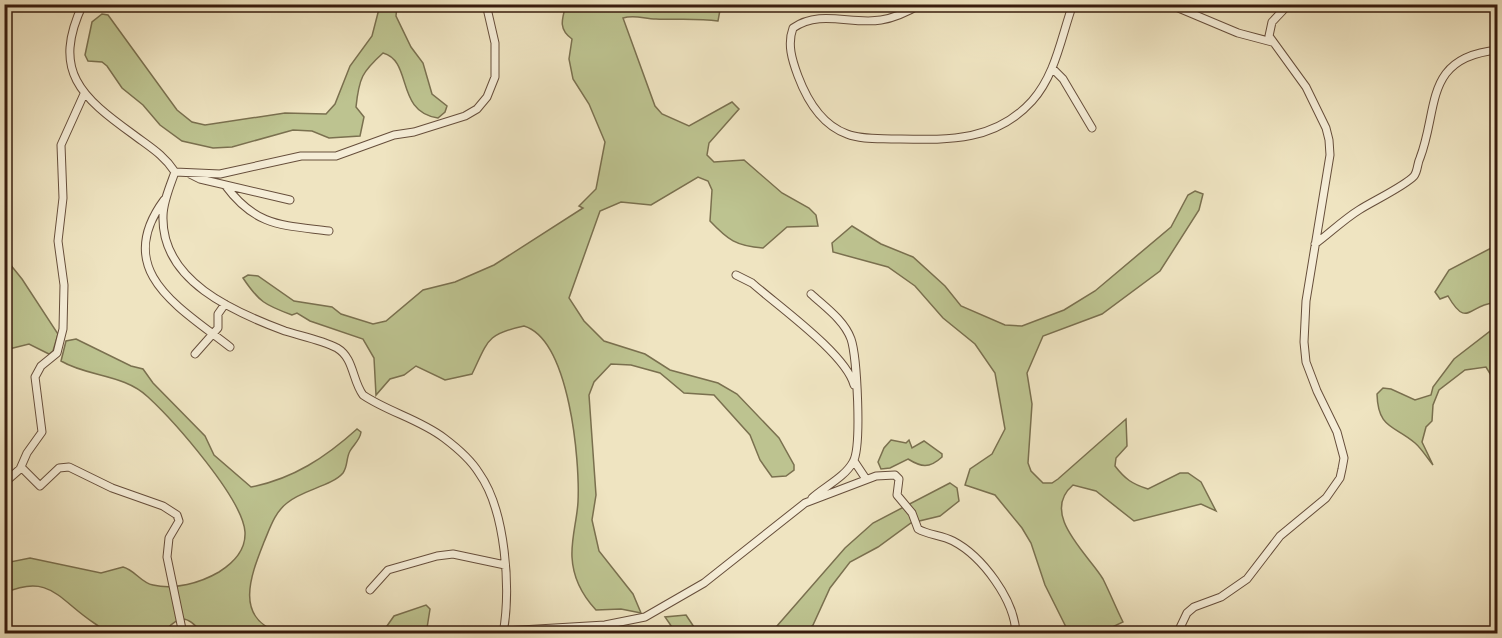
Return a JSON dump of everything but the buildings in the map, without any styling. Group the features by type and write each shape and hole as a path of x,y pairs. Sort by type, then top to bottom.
{"street":[{"path":"83,4 72,31 70,60 78,87 96,106 158,152 175,172 220,174 301,156 336,156 394,135 414,132 465,116 477,109 487,97 495,77 495,43 486,4"},
{"path":"921,4 881,21 814,18 803,20 793,28 789,38 793,60 805,95 820,115 835,129 862,138 935,140 963,139 989,132 1014,118 1031,102 1052,68 1073,4"},
{"path":"1169,4 1238,33 1272,42"},
{"path":"1177,633 1187,613 1194,607 1221,597 1247,579 1280,536 1326,498 1340,478 1344,458 1306,362 1304,314 1330,154 1327,134 1306,87 1292,64 1269,36 1272,22 1290,4"},
{"path":"1315,244 1356,212 1414,176 1426,145 1430,109 1440,81 1449,70 1469,56 1497,50"},
{"path":"1052,68 1063,79 1092,128"},
{"path":"4,483 21,467 27,453 39,439 43,426 35,377 41,366 57,353 62,335 64,285 58,241 63,198 60,150 62,140 84,94"},
{"path":"175,172 163,213 163,227 171,250 190,279 210,296 225,304 276,327 337,348 347,357 363,395 428,428 460,453 479,472 491,494 505,565 507,589 503,632 605,625 645,617 704,583 805,504 854,461 858,435 855,390 857,370 850,337 838,319 811,294"},
{"path":"188,172 200,179 291,200"},
{"path":"225,185 251,214 265,220 329,231"},
{"path":"168,195 150,221 146,261 148,272 184,311 230,347"},
{"path":"736,275 752,283 838,357 851,375 855,390"},
{"path":"195,354 220,324 219,310 225,304"},
{"path":"854,461 866,479"},
{"path":"21,467 40,486 59,468 69,467 112,488 163,506 177,514 179,521 169,538 168,557 183,633"},
{"path":"805,504 866,479 895,475 898,479 897,495 912,513 918,529 956,542 993,575 1015,616 1016,633"},
{"path":"370,590 388,570 437,556 453,554 505,565"},
{"path":"4,631 72,633"}],"green space":[{"path":"380,5 397,5 396,16 411,47 423,63 432,94 447,106 445,112 438,118 425,114 415,106 398,66 392,58 383,53 370,65 360,82 356,107 364,117 360,136 329,138 312,131 293,130 232,147 213,148 182,141 160,125 143,105 122,88 107,66 102,62 88,61 85,55 92,22 102,14 108,15 177,110 192,122 205,125 285,113 326,114 335,104 350,66 372,36"},
{"path":"566,5 715,5 720,10 718,21 623,18 655,106 662,114 689,126 732,102 739,109 709,143 707,155 714,162 744,160 782,193 809,208 816,215 818,226 787,227 763,248 739,244 722,233 710,221 712,190 708,181 698,177 651,205 621,202 600,211 569,298 584,321 604,341 645,354 670,370 718,383 737,394 779,438 794,465 794,470 786,476 772,477 760,460 750,435 714,395 684,393 660,373 631,365 611,364 594,382 589,395 596,495 592,520 599,551 633,594 641,613 621,609 596,610 586,598 576,579 572,557 578,502 574,432 562,377 552,354 540,336 524,326 502,332 485,346 472,374 445,380 416,366 404,375 390,379 376,395 374,358 363,339 310,321 297,313 292,315 269,305 258,298 243,278 248,275 258,276 294,301 332,307 341,314 373,324 386,321 423,290 455,282 494,265 583,208 579,206 596,189 605,142 589,104 573,79 569,59 572,39 562,24"},
{"path":"1195,191 1203,194 1199,210 1160,271 1102,314 1043,336 1027,373 1032,404 1028,463 1031,471 1043,483 1052,483 1058,479 1126,419 1127,446 1116,458 1115,466 1122,474 1129,481 1148,489 1180,473 1188,473 1201,482 1216,511 1201,504 1134,521 1096,491 1073,485 1064,496 1061,509 1064,521 1078,546 1103,579 1123,622 1100,633 1069,633 1045,585 1031,543 1022,528 995,495 965,485 970,469 992,454 1005,429 995,373 975,344 943,318 915,286 888,267 833,252 832,243 852,226 881,244 913,257 945,286 961,306 1005,325 1022,326 1064,310 1095,291 1171,227 1188,195"},
{"path":"1497,245 1497,310 1493,303 1464,313 1454,306 1448,296 1440,299 1435,292 1449,270"},
{"path":"5,258 22,279 58,334 53,351 49,354 29,344 5,350"},
{"path":"1497,312 1497,385 1486,367 1465,370 1439,390 1433,405 1432,421 1426,427 1422,442 1433,465 1415,443 1384,420 1380,414 1377,394 1383,388 1391,389 1415,400 1431,395 1433,387 1454,359 1494,328"},
{"path":"76,339 131,366 143,369 153,383 205,436 214,455 251,487 295,473 321,458 357,429 361,432 349,454 343,473 332,481 287,503 276,516 264,542 251,582 251,607 256,618 281,633 202,633 191,622 182,619 173,623 162,633 116,634 104,630 62,598 44,588 33,586 5,593 5,563 30,558 101,573 123,567 149,584 179,586 204,579 229,565 241,551 245,539 241,518 233,500 206,461 160,408 128,384 61,361 66,341"},
{"path":"891,440 906,443 909,440 912,448 924,441 942,454 942,457 933,464 925,466 908,459 890,468 881,469 878,462 884,448"},
{"path":"950,483 957,488 959,501 940,516 911,523 878,547 850,562 830,588 813,625 804,633 770,634 845,548 873,523"},
{"path":"426,605 430,609 427,628 430,633 382,633 394,616"},
{"path":"686,615 698,633 676,633 665,617"}]}
